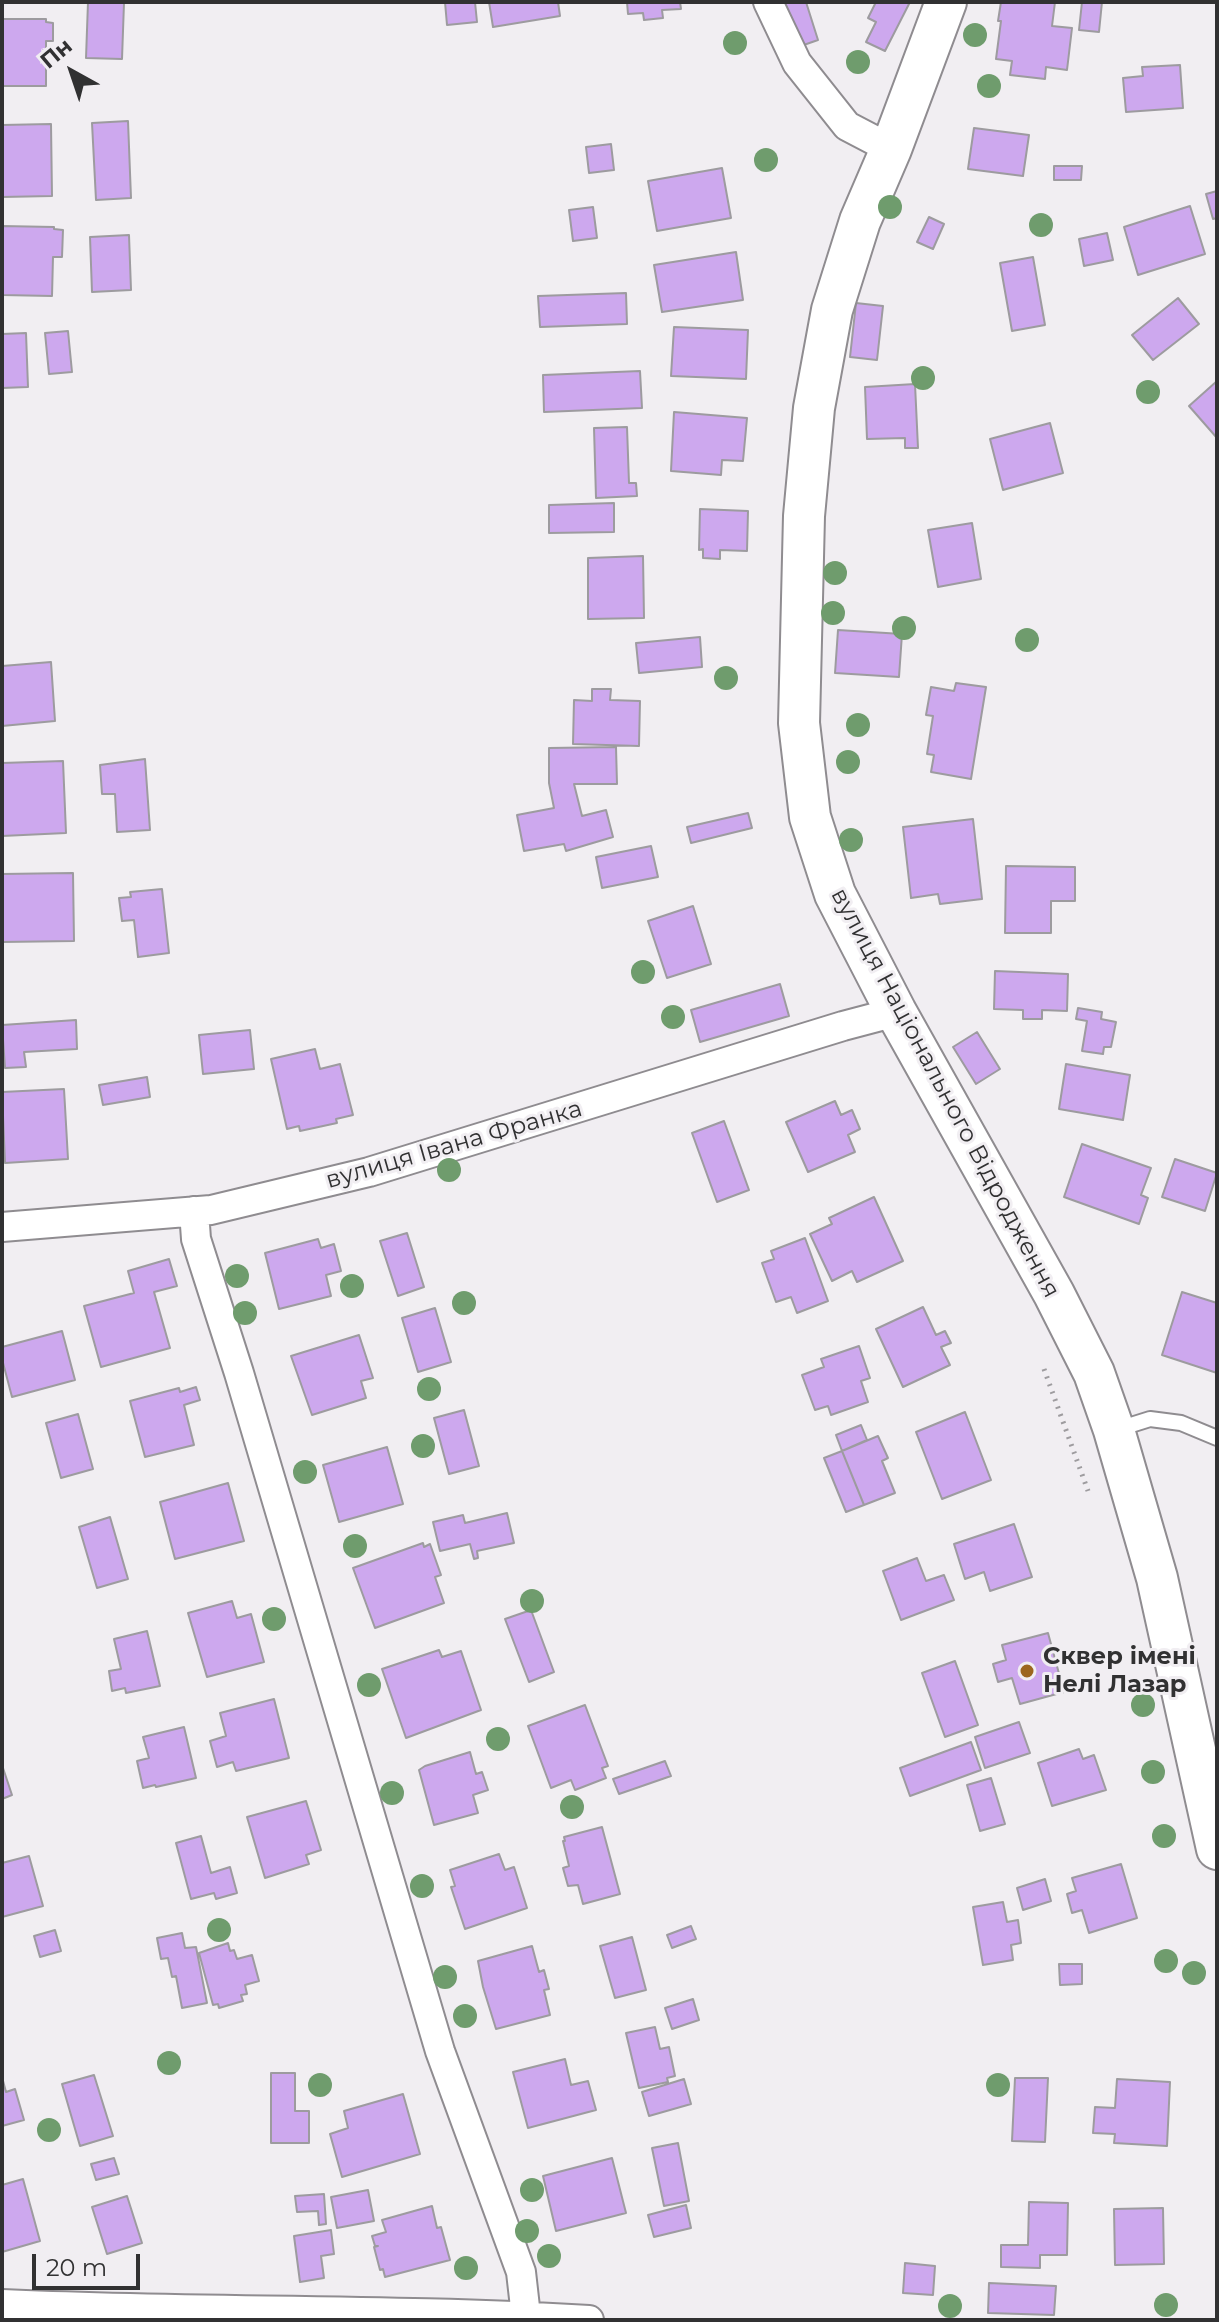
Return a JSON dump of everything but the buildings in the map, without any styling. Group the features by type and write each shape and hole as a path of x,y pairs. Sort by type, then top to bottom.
{"street":[{"path":"768,2 797,63 847,126 891,149"},
{"name":"вулиця Національного Відродження","path":"946,2 891,149 860,221 832,310 814,408 804,516 799,723 810,817 835,894 896,1012 1054,1294 1094,1373 1157,1578 1217,1849"},
{"name":"вулиця Івана Франка","path":"2,1227 211,1210 369,1172 896,1012"},
{"path":"194,1211 196,1239 239,1373 440,2051 521,2272 526,2316"},
{"path":"2,2304 291,2313 469,2313 589,2320"}],"lane":[{"path":"1114,1430 1150,1419 1181,1423 1217,1438"}],"path":[{"path":"1044,1369 1088,1491"}],"place":[{"name":"Сквер імені Нелі Лазар","path":"1027,1671"}]}
